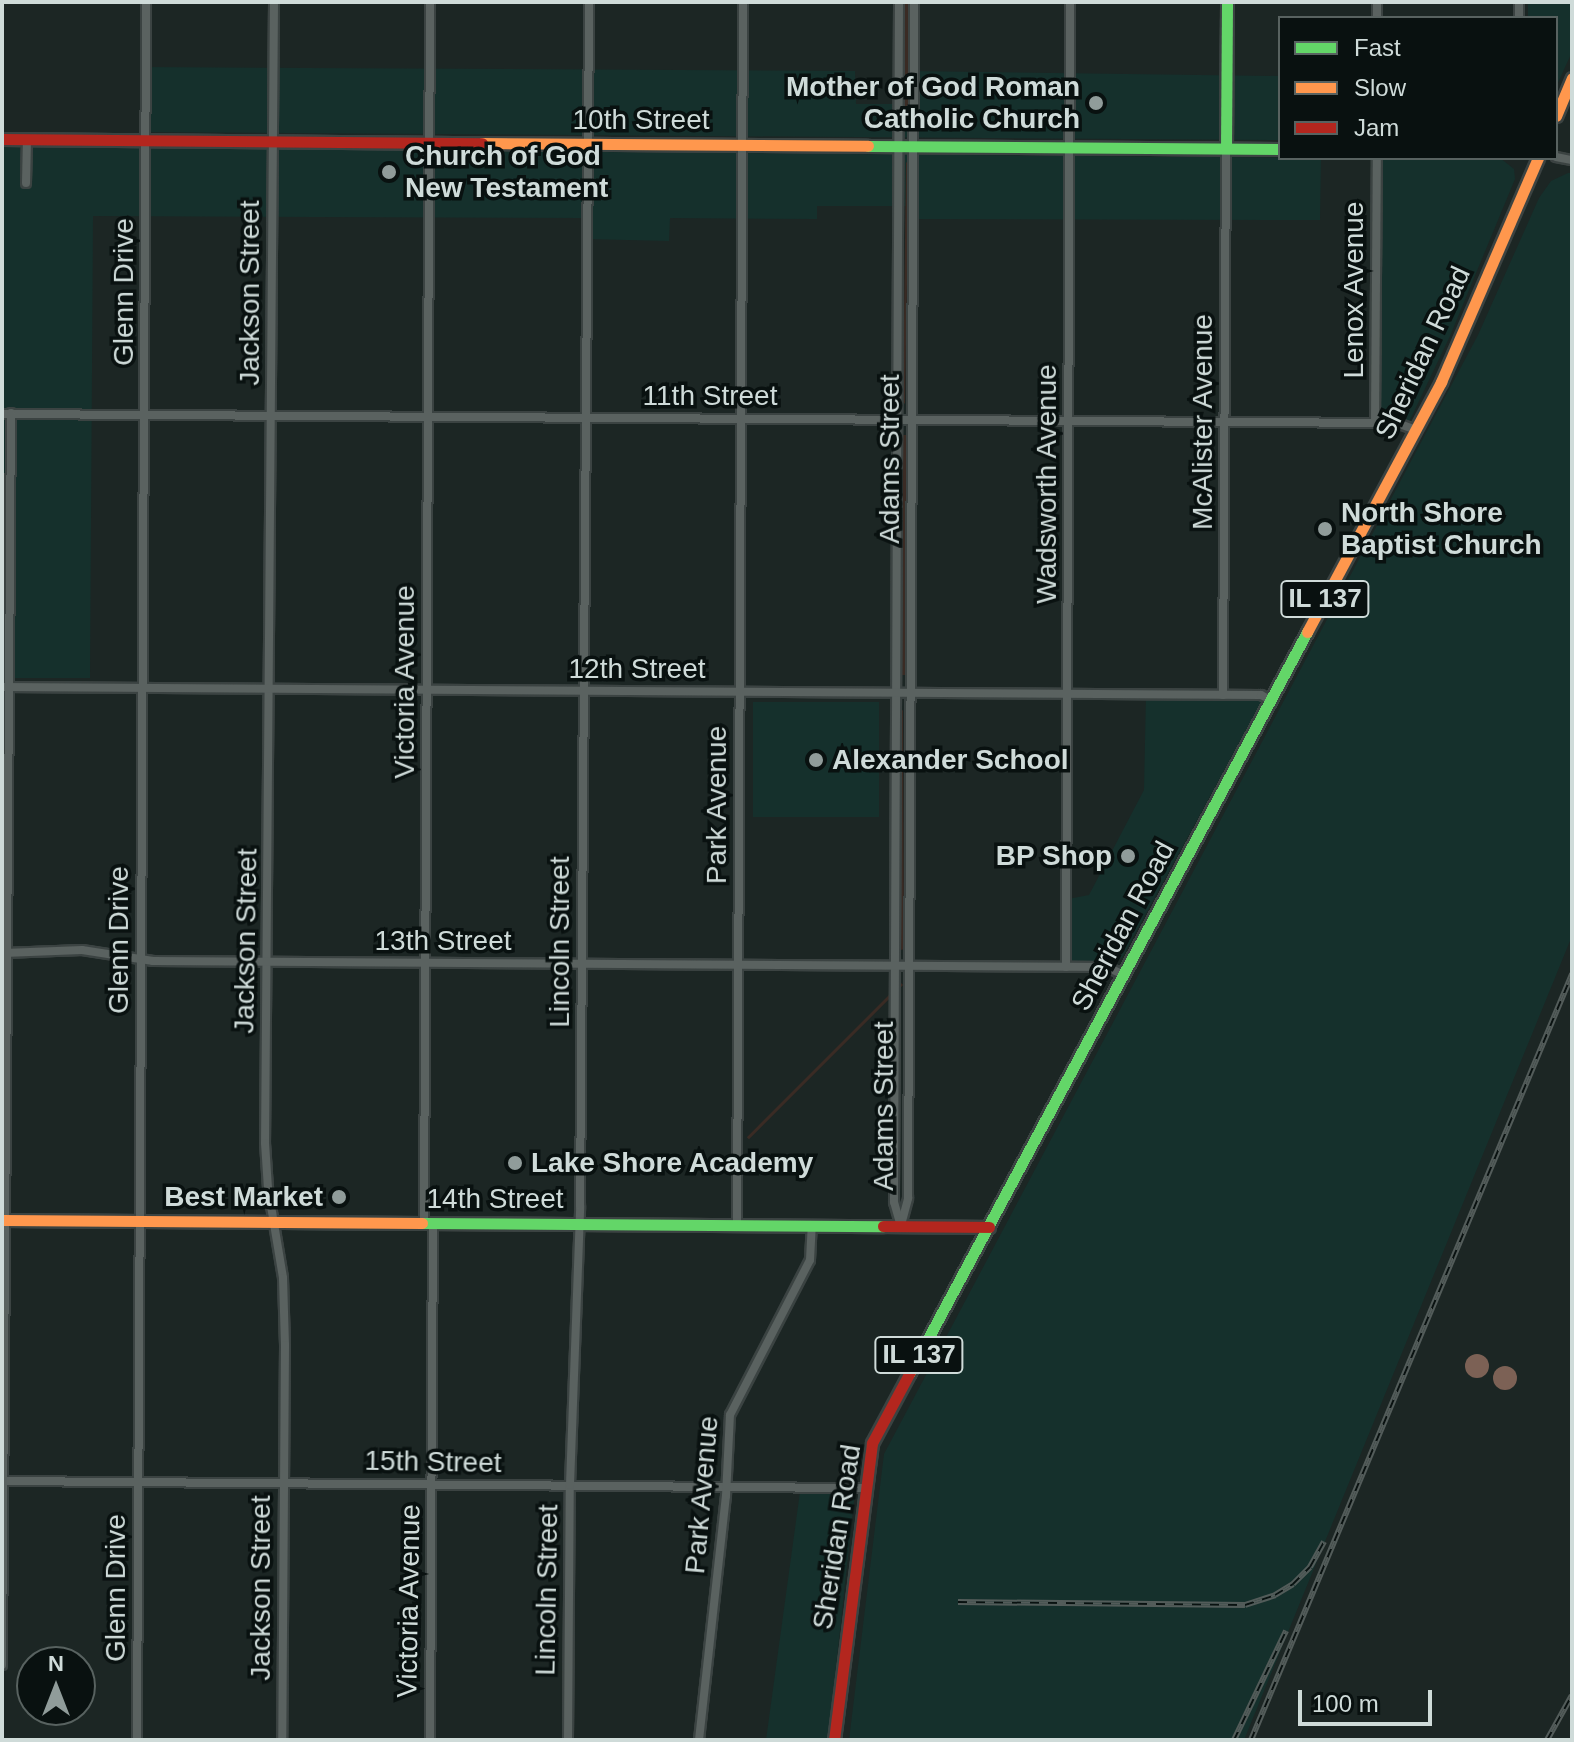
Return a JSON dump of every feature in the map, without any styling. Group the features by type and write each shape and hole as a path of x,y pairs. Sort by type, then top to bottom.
{"main road":[{"path":"1226,148 1227,2"},
{"path":"1558,111 1572,78"},
{"name":"10th Street","path":"2,139 1278,149"},
{"name":"Sheridan Road","path":"834,1740 872,1443 1441,382 1537,160"},
{"name":"14th Street","path":"4,1220 989,1227"}],"street":[{"name":"Glenn Drive","path":"137,1740 146,2"},
{"name":"Jackson Street","path":"274,2 265,1143 284,1289 282,1740"},
{"name":"Victoria Avenue","path":"430,2 425,963 432,1484 430,1740"},
{"name":"Lincoln Street","path":"568,1740 570,1485 580,1224 589,2"},
{"name":"Park Avenue","path":"737,1225 743,2"},
{"name":"Adams Street","path":"899,2 894,1202 901,1226"},
{"name":"Adams Street","path":"901,1226 908,1198 914,2"},
{"name":"Wadsworth Avenue","path":"1066,967 1070,2"},
{"path":"26,183 27,139"},
{"name":"McAlister Avenue","path":"1223,695 1226,148"},
{"name":"Lenox Avenue","path":"1375,423 1377,160"},
{"path":"2,1665 6,414"},
{"name":"11th Street","path":"6,414 1397,423 1416,430"},
{"name":"12th Street","path":"5,687 1261,695 1271,700"},
{"name":"13th Street","path":"4,953 75,949 141,961 268,963 1107,967 1124,975"},
{"name":"Park Avenue","path":"699,1740 733,1404 810,1260 812,1225"},
{"name":"15th Street","path":"3,1481 864,1488"}],"shaded area":[{"path":"904,2 910,2 908,130 904,128"},
{"path":"1528,2 1572,2 1572,52 1558,83 1558,16 1528,16"},
{"path":"141,67 855,71 856,104 907,104 907,71 1278,76 1278,140 140,132"},
{"path":"2,147 1321,160 1320,220 906,219 906,206 817,206 817,219 670,218 669,241 585,239 584,218 93,216 90,678 2,678"},
{"path":"1375,160 1503,160 1514,169 1515,179 1450,336 1409,422 1369,422"},
{"path":"906,162 909,164 905,404 903,402"},
{"path":"1572,173 1572,936 1244,1740 849,1740 884,1454 1478,335 1539,198 1551,181"},
{"path":"902,435 906,435 906,675 902,675"},
{"path":"1146,694 1265,695 1122,958 1100,963 1065,962 1068,899 1089,895 1144,790"},
{"name":"Alexander School","path":"753,702 879,702 879,817 753,817"},
{"path":"901,711 904,949 901,950"},
{"path":"901,983 903,985 749,1139 747,1137"},
{"path":"1477,1354 1486,1357 1489,1366 1486,1375 1477,1378 1468,1375 1465,1366 1468,1357"},
{"path":"1505,1366 1514,1369 1517,1378 1514,1387 1505,1390 1496,1387 1493,1378 1496,1369"},
{"path":"800,1492 855,1492 828,1740 766,1740"}],"railway":[{"path":"1251,1740 1572,974"},
{"path":"958,1602 1245,1605 1275,1595 1293,1584 1310,1567 1324,1542"},
{"path":"1234,1740 1286,1631"},
{"path":"1547,1740 1572,1695"}],"traffic: fast":[{"path":"1226,148 1227,2"},
{"path":"868,146 1278,149"},
{"path":"910,1372 1307,632"},
{"path":"422,1223 883,1226"}],"traffic: slow":[{"path":"1558,111 1572,78"},
{"path":"482,143 868,146"},
{"path":"1307,632 1441,382 1537,160"},
{"path":"2,1220 422,1223"}],"traffic: jam":[{"path":"2,139 482,143"},
{"path":"883,1226 989,1227"},
{"path":"834,1740 872,1443 910,1372"}],"place":[{"name":"Mother of God Roman Catholic Church","path":"1096,103"},
{"name":"Church of God New Testament","path":"389,172"},
{"name":"North Shore Baptist Church","path":"1325,529"},
{"name":"Alexander School","path":"816,760"},
{"name":"BP Shop","path":"1128,856"},
{"name":"Lake Shore Academy","path":"515,1163"},
{"name":"Best Market","path":"339,1197"}]}
